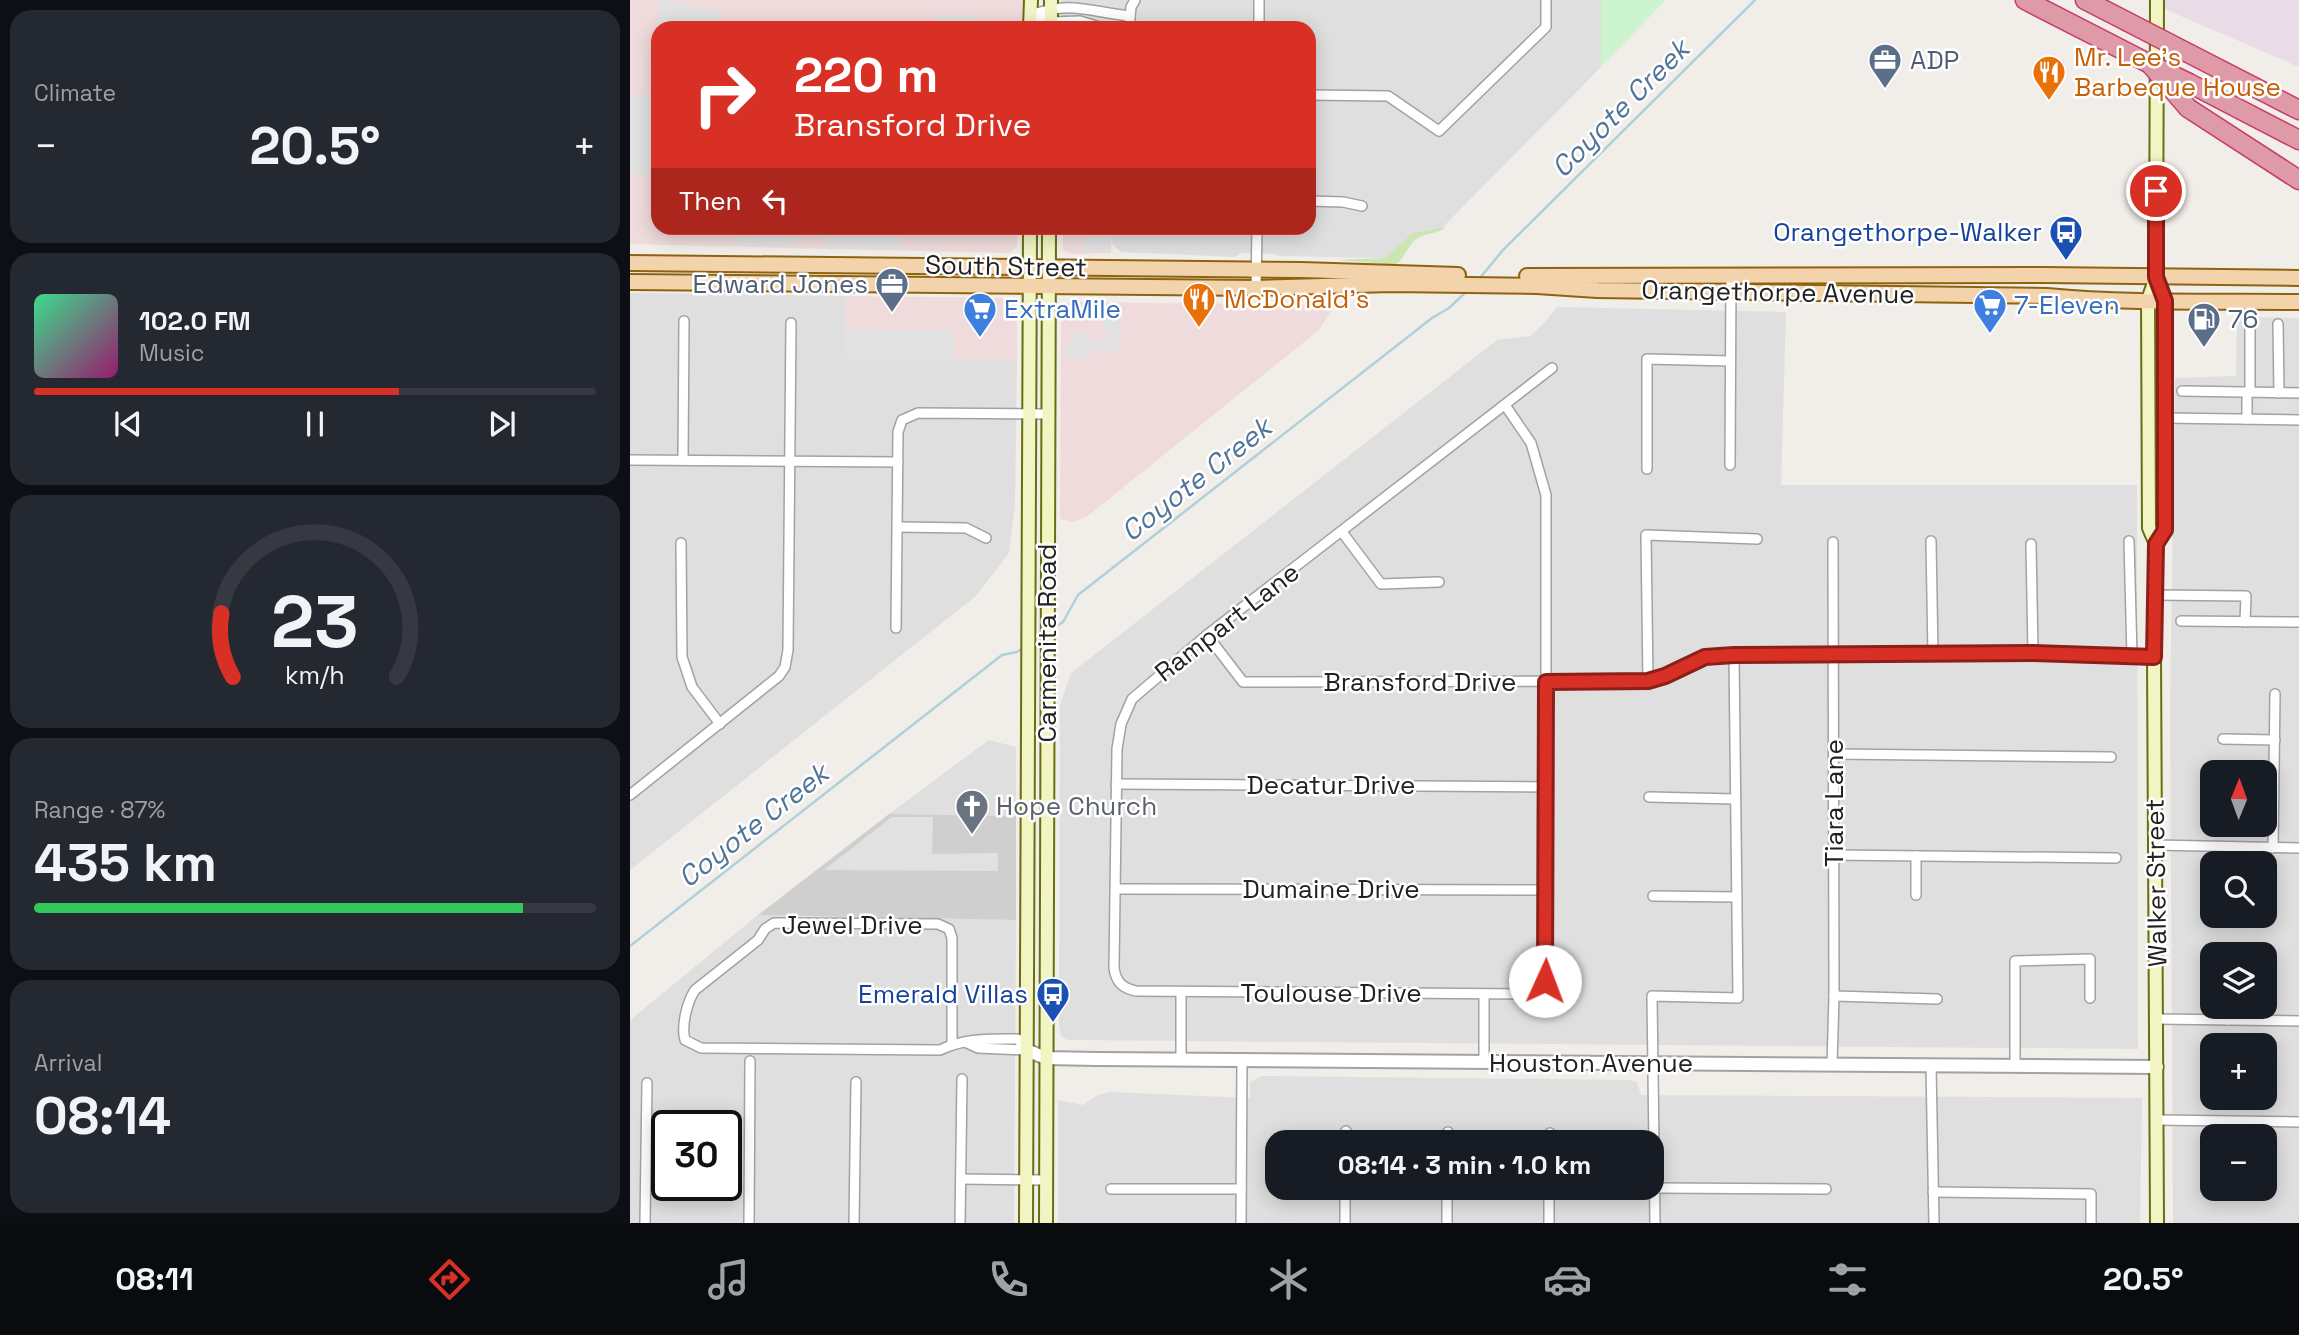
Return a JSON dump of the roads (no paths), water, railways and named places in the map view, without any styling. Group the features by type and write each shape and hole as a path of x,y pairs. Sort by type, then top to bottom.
{"highway":[{"path":"2025,0 2299,140"},
{"path":"2085,0 2299,110"},
{"path":"2150,64 2188,108 2299,180"}],"main road":[{"path":"1030,21 1031,0"},
{"name":"Walker Street","path":"2157,0 2156,277 2148,300 2149,528 2156,544 2154,657 2157,1223"},
{"name":"Carmenita Road","path":"1026,1223 1030,235"},
{"name":"Carmenita Road","path":"1046,1223 1049,235"},
{"name":"South Street","path":"630,263 1256,270"},
{"name":"Orangethorpe Avenue","path":"1256,270 1396,279 1542,281 1731,275 2299,278"},
{"name":"Walker Street","path":"2156,277 2165,301 2165,530 2156,544"},
{"name":"Orangethorpe Avenue","path":"1256,288 1396,279"},
{"name":"Orangethorpe Avenue","path":"1542,281 1597,290 2299,302"},
{"name":"South Street","path":"630,282 1256,288"},
{"path":"2264,302 2299,295"},
{"path":"2149,401 2156,407 2156,429 2158,438 2164,444"},
{"path":"2149,466 2164,467"}],"street":[{"path":"1130,21 1135,0"},
{"path":"1259,0 1259,21"},
{"path":"1316,95 1388,96 1439,131 1546,27 1546,0"},
{"path":"1030,21 1051,4 1130,16"},
{"path":"1316,201 1362,206"},
{"path":"1256,288 1257,235"},
{"path":"1730,465 1731,275"},
{"path":"683,460 684,321"},
{"path":"631,792 720,724 779,676 785,667 788,650 791,323"},
{"path":"2247,419 2250,324"},
{"path":"2278,324 2279,393"},
{"path":"1647,469 1647,359 1730,361"},
{"name":"Rampart Lane","path":"1121,985 1116,979 1114,968 1116,784 1121,724 1132,699 1208,635 1552,368"},
{"path":"2182,391 2299,393"},
{"path":"1505,405 1531,443 1546,495 1546,890"},
{"path":"896,628 898,432 902,420 918,414 1048,414"},
{"path":"2164,418 2299,421"},
{"path":"630,460 898,462"},
{"path":"898,527 966,528 986,538"},
{"path":"1342,532 1381,584 1439,582"},
{"path":"1648,681 1646,535 1757,539"},
{"path":"1931,541 1933,655"},
{"path":"2129,541 2132,656"},
{"name":"Tiara Lane","path":"1832,1065 1835,654 1833,542"},
{"path":"681,543 682,657 692,687 720,724"},
{"path":"2031,544 2033,653"},
{"path":"2156,595 2246,596 2245,622"},
{"path":"2181,621 2299,622"},
{"name":"Bransford Drive","path":"1208,635 1243,682 1648,681 1705,657 1734,655 2033,653 2154,657"},
{"path":"1654,1130 1652,996 1738,998 1734,655"},
{"path":"2273,848 2275,694"},
{"path":"2223,739 2275,740"},
{"path":"1833,754 2111,757"},
{"name":"Decatur Drive","path":"1116,784 1546,787"},
{"path":"1649,797 1735,799"},
{"path":"2155,845 2299,848"},
{"path":"1833,855 2116,858"},
{"path":"1916,856 1916,895"},
{"name":"Dumaine Drive","path":"1116,889 1546,890"},
{"name":"Toulouse Drive","path":"1121,985 1136,991 1181,992 1529,994 1541,989 1546,976 1546,890"},
{"path":"1653,896 1737,897"},
{"name":"Jewel Drive","path":"952,1042 952,939 949,929 938,924 774,923 765,929 758,940 695,990 691,995 683,1028 685,1040 701,1048 942,1050 952,1042 967,1043 978,1038 1018,1039 1026,1050"},
{"path":"2015,1066 2015,961 2090,959 2090,998"},
{"path":"1181,992 1181,1060"},
{"path":"1483,994 1484,1062"},
{"path":"1834,996 1937,999"},
{"path":"2157,1019 2299,1021"},
{"name":"Houston Avenue","path":"1026,1050 1046,1058 2157,1068"},
{"path":"1241,1223 1242,1060"},
{"path":"748,1223 750,1061"},
{"path":"1931,1066 1934,1223"},
{"path":"960,1223 962,1079"},
{"path":"854,1223 856,1082"},
{"path":"645,1223 647,1083"},
{"path":"2157,1120 2299,1122"},
{"path":"961,1179 1046,1180"},
{"path":"1664,1188 1826,1189"},
{"path":"1111,1189 1241,1189"},
{"path":"1933,1192 2091,1194 2091,1223"},
{"path":"1345,1200 1345,1223"},
{"path":"1447,1200 1447,1223"},
{"path":"1549,1200 1549,1223"},
{"path":"1654,1223 1655,1200"}],"waterway":[{"name":"Coyote Creek","path":"1479,279 1503,250 1755,0"},
{"name":"Coyote Creek","path":"1051,630 1063,622 1078,595 1432,318 1449,308 1467,291"},
{"name":"Coyote Creek","path":"630,946 1002,655 1025,647"}],"place":[{"name":"ADP","path":"1885,90"},
{"name":"Mr. Lee's Barbeque House","path":"2049,102"},
{"name":"Orangethorpe-Walker","path":"2066,262"},
{"name":"Edward Jones","path":"892,314"},
{"name":"McDonald's","path":"1199,329"},
{"name":"7-Eleven","path":"1990,335"},
{"name":"ExtraMile","path":"980,339"},
{"name":"76","path":"2204,349"},
{"name":"Hope Church","path":"972,836"},
{"name":"Emerald Villas","path":"1053,1024"}]}
